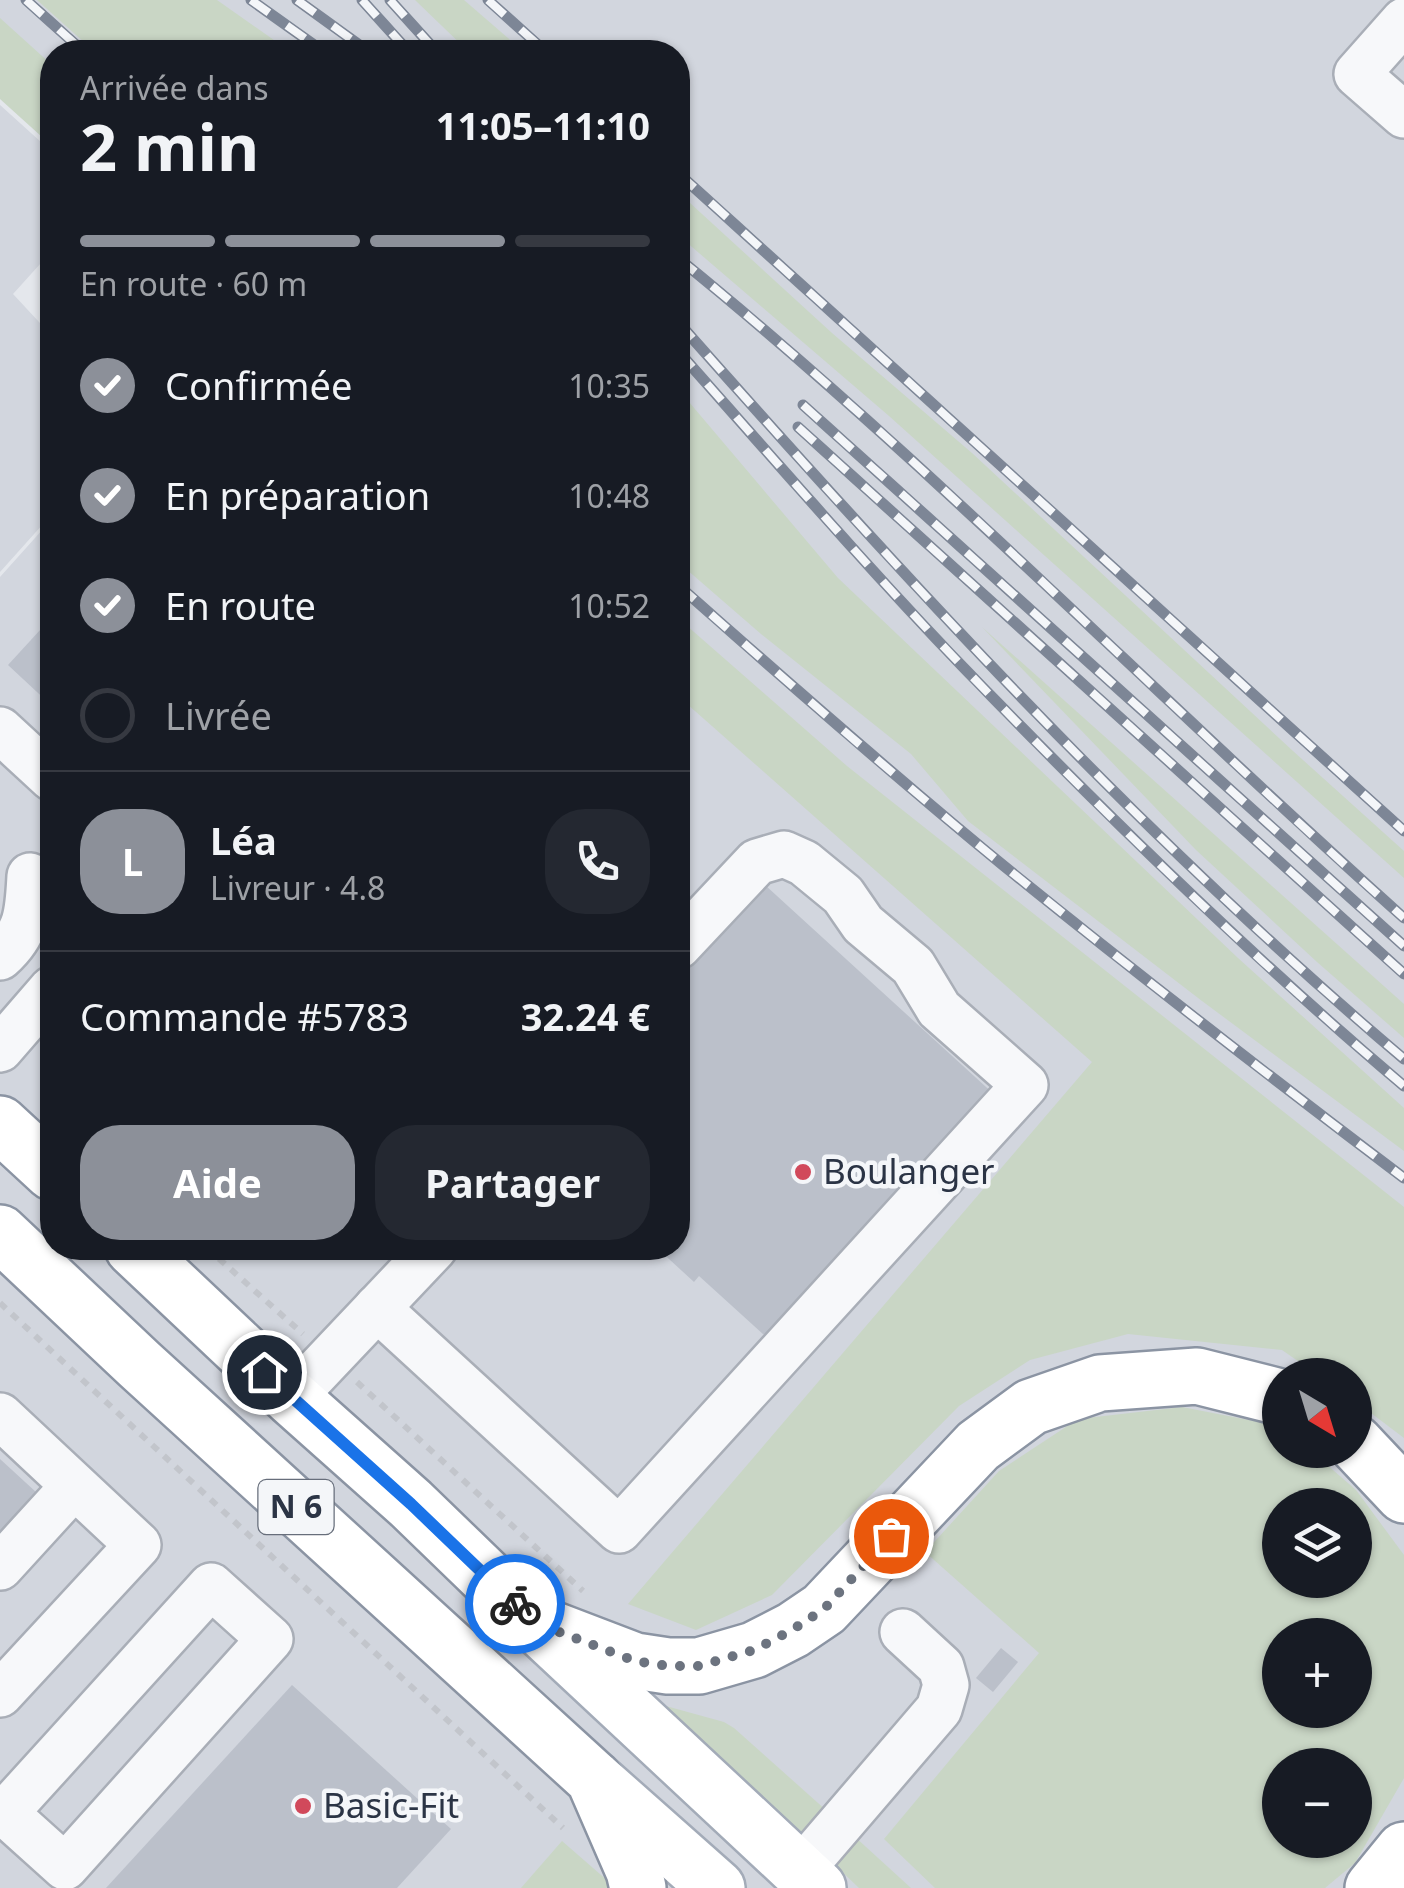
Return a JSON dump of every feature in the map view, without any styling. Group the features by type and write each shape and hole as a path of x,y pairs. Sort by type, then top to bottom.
{"main road":[{"path":"0,1124 40,1161"},
{"name":"N 6","path":"0,1233 717,1888"},
{"name":"N 6","path":"146,1260 795,1866"},
{"path":"533,1622 635,1661 668,1666 699,1666 754,1650 824,1609 978,1446 1032,1407 1100,1383 1198,1376 1262,1392"},
{"path":"1372,1461 1404,1495"},
{"path":"594,1779 638,1888"},
{"path":"1373,1888 1404,1850"}],"street":[{"path":"1404,21 1357,74 1404,115"},
{"path":"0,730 40,767"},
{"path":"377,1308 620,1530 1025,1086 939,1010 913,966 863,924 843,894 804,863 784,854 757,862 690,933"},
{"path":"0,957 13,945 29,912 28,861"},
{"path":"0,1049 40,1004"},
{"path":"292,1398 423,1260"},
{"path":"0,1416 138,1545 0,1694"},
{"path":"0,1568 74,1486"},
{"path":"211,1586 270,1639 65,1867 3,1811 211,1586"},
{"path":"795,1866 939,1709 946,1685 942,1667 903,1632"}],"path":[{"path":"221,1260 588,1595"},
{"path":"0,1303 574,1838"}],"shaded area":[{"path":"0,0 1404,0 1404,1888 0,1888 0,577 40,532 40,1260 690,1260 690,40 40,40 40,123 0,85"},
{"path":"0,105 40,141 40,264 13,294 40,323 40,527 0,572"}],"green space":[{"path":"37,0 217,0 274,40 82,40"},
{"path":"415,0 464,0 510,40 457,40"},
{"path":"0,18 40,54 40,135 0,99"},
{"path":"690,203 832,333 972,453 1404,851 1404,878 889,416 690,245"},
{"path":"690,403 838,578 1238,958 1404,1108 1404,1151 968,821 911,754 690,572"},
{"path":"982,627 1404,1004 1404,1038 1196,850"},
{"path":"690,629 847,766 1404,1207 1404,1438 1372,1414 1372,1358 1294,1358 1282,1350 1128,1334 1030,1360 959,1406 772,1595 696,1630 628,1604 1092,1062 690,707"},
{"path":"1182,1407 1262,1423 1262,1468 1331,1468 1354,1488 1262,1488 1262,1598 1372,1598 1372,1512 1404,1555 1404,1778 1372,1834 1372,1748 1262,1748 1262,1858 1358,1858 1355,1863 1325,1888 935,1888 884,1839 1039,1653 925,1552 999,1471 1078,1419"},
{"path":"655,1703 734,1728 827,1811 803,1835 653,1706"},
{"path":"854,1836 911,1888 859,1888 832,1862"},
{"path":"562,1841 616,1888 521,1888"}],"building":[{"path":"40,630 40,695 8,665"},
{"name":"Boulanger","path":"753,874 997,1097 774,1344 699,1276 694,1282 670,1260 690,1260 690,944"},
{"path":"0,1459 37,1493 0,1533"},
{"path":"1001,1648 1018,1662 993,1692 976,1678"},
{"name":"Basic-Fit","path":"292,1685 451,1829 397,1888 106,1888"}],"railway":[{"path":"26,0 71,40"},
{"path":"251,0 307,40"},
{"path":"297,0 352,40"},
{"path":"362,0 398,40"},
{"path":"390,0 426,40"},
{"path":"488,0 533,40"},
{"path":"690,184 1404,831"},
{"path":"690,268 955,500 1404,918"},
{"path":"690,335 850,515 1027,704 1211,886 1404,1059"},
{"path":"690,365 890,590 1016,722 1234,934 1404,1086"},
{"path":"803,405 1404,946"},
{"path":"798,427 1404,974"},
{"path":"690,596 1004,866 1404,1178"}],"way so far":[{"path":"515,1604 533,1622 635,1661 699,1666 754,1650 824,1609 891,1536"}],"place":[{"name":"Boulanger","path":"803,1172"},
{"name":"Basic-Fit","path":"303,1806"}],"route":[{"path":"264,1372 515,1604"}]}
